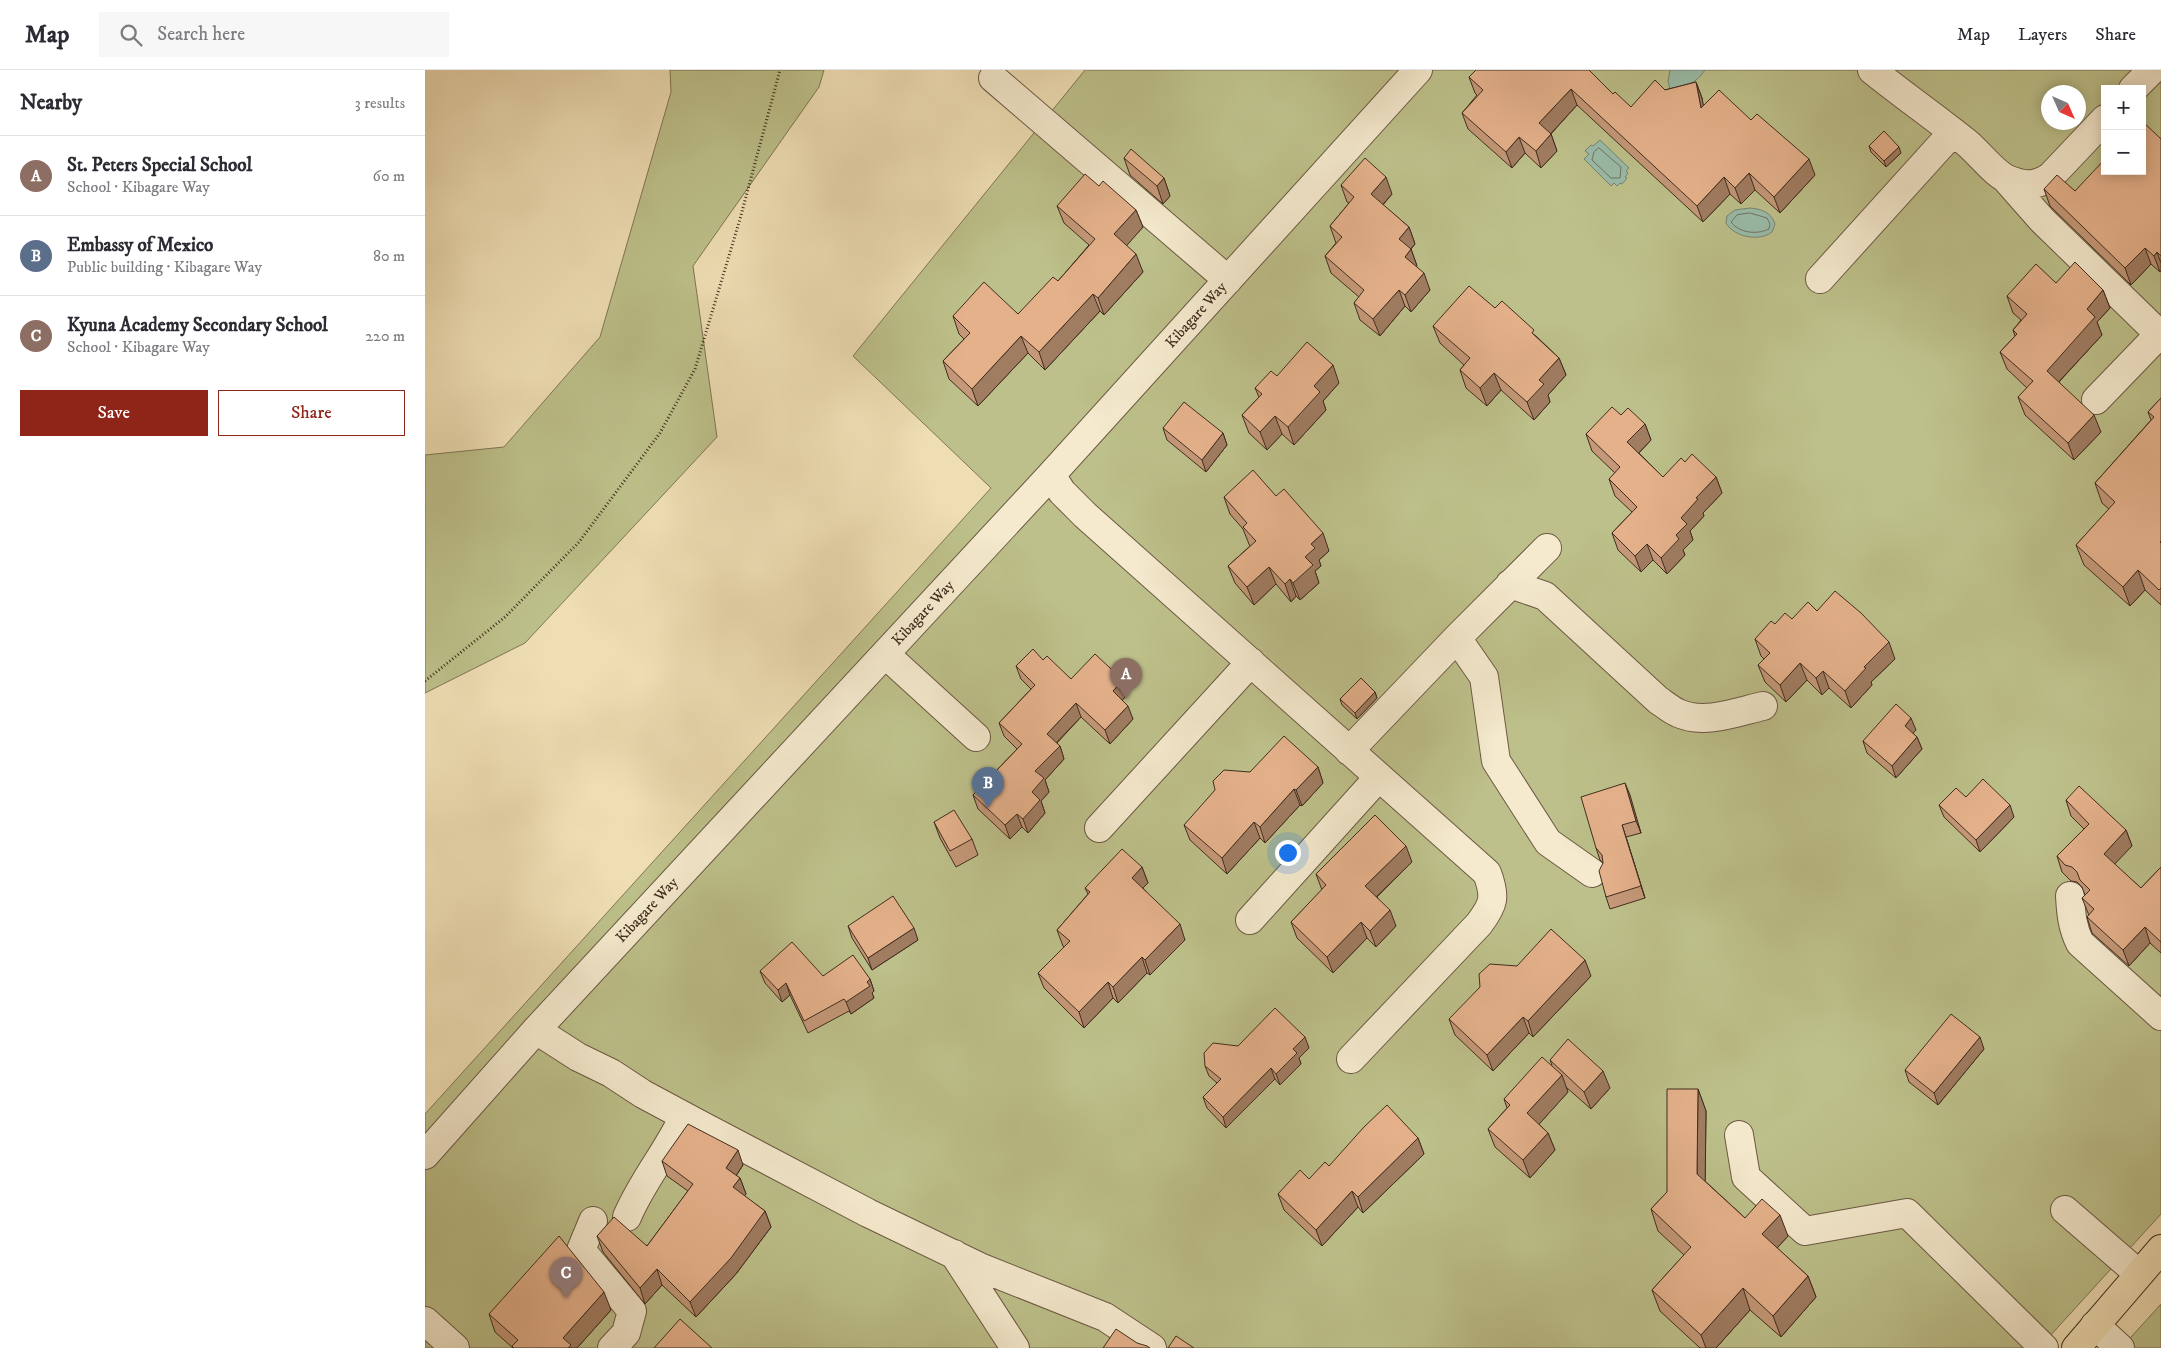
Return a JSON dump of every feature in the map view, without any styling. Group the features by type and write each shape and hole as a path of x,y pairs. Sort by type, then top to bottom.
{"main road":[{"path":"2076,1348 2161,1248"}],"street":[{"name":"Kibagare Way","path":"425,1155 536,1030 1051,475 1418,70"},
{"path":"1872,70 1969,144 2005,178 2042,220 2153,328 2155,338 2096,400"},
{"path":"2137,85 2152,70"},
{"path":"993,78 1228,280"},
{"path":"2005,178 2031,186 2042,182 2058,169 2101,123"},
{"path":"1820,280 1953,132"},
{"path":"1051,475 1062,492 1085,515 1378,778 1487,873 1493,895 1490,909 1479,924 1351,1059"},
{"path":"1349,752 1457,638 1547,548"},
{"path":"1511,584 1545,596 1658,700 1677,713 1691,718 1714,717 1763,706"},
{"path":"1457,638 1484,677 1496,761 1548,842 1592,873"},
{"path":"885,654 976,737"},
{"path":"1099,828 1251,662"},
{"path":"1250,920 1378,778"},
{"path":"2070,896 2071,918 2074,932 2080,943 2161,1016"},
{"path":"536,1030 578,1057 611,1073 643,1094 868,1213 982,1268 1105,1317 1152,1348"},
{"path":"627,1217 646,1181 678,1130 684,1116"},
{"path":"1739,1135 1746,1177 1805,1231 1907,1213 2044,1348"},
{"path":"2065,1210 2139,1274"},
{"path":"593,1221 581,1250 632,1311 625,1333 612,1348"},
{"path":"954,1254 1015,1348"},
{"path":"425,1321 455,1348"},
{"path":"2095,1325 2120,1348"}],"path":[{"path":"425,681 505,617 579,542 660,432 695,369 738,228 780,70"}],"green space":[{"path":"670,70 824,70 819,87 693,266 717,437 525,643 425,693 425,455 504,447 600,337 671,92"},
{"path":"1085,70 2161,70 2161,1214 2039,1348 425,1348 425,1114 991,488 853,356"},
{"path":"2161,1304 2161,1348 2121,1348"}],"water":[{"path":"1670,70 1705,70 1691,83 1673,90 1670,89 1668,81"},
{"path":"1600,140 1629,168 1626,171 1628,173 1625,177 1627,178 1622,184 1620,183 1617,186 1614,183 1611,186 1584,159 1589,154 1585,151"},
{"path":"1750,208 1762,210 1771,217 1775,224 1772,232 1760,237 1741,235 1726,223 1727,216 1735,210"}],"building":[{"path":"1476,70 1589,70 1613,94 1615,92 1631,107 1655,80 1665,90 1696,82 1701,108 1719,90 1751,120 1757,114 1809,159 1774,197 1749,173 1735,188 1724,177 1697,206 1571,89 1539,123 1551,134 1536,151 1519,137 1506,152 1462,113 1483,90 1469,77"},
{"path":"2146,125 2161,139 2161,256 2157,252 2154,256 2145,248 2125,268 2044,189 2057,175 2075,191 2101,163 2101,175 2146,175"},
{"path":"1884,131 1899,147 1884,161 1869,146"},
{"path":"1131,149 1164,178 1157,186 1124,158"},
{"path":"1365,158 1386,177 1371,194 1409,227 1399,239 1411,249 1405,257 1424,273 1405,295 1399,290 1373,319 1354,303 1364,290 1325,256 1342,237 1330,226 1354,197 1341,185"},
{"path":"1085,174 1099,186 1103,181 1136,210 1114,234 1136,254 1098,298 1093,294 1039,352 1021,336 972,389 943,361 970,333 953,316 984,282 1018,314 1053,277 1058,281 1095,239 1057,206"},
{"path":"2075,262 2103,290 2087,309 2095,317 2047,371 2094,415 2068,443 2018,397 2033,381 2000,352 2017,334 2013,330 2027,314 2007,296 2036,264 2056,283"},
{"path":"1469,286 1495,308 1502,301 1534,330 1532,333 1559,358 1539,380 1544,384 1527,402 1494,373 1480,388 1460,370 1470,358 1433,326"},
{"path":"1307,342 1333,365 1314,386 1320,392 1288,427 1275,416 1260,432 1242,415 1262,394 1255,388 1271,371 1277,376"},
{"path":"2161,398 2161,588 2159,590 2138,570 2123,587 2076,545 2115,502 2095,483 2154,417 2148,412"},
{"path":"1184,402 1223,433 1202,460 1163,428"},
{"path":"1612,407 1621,415 1628,408 1645,424 1627,442 1663,477 1681,458 1685,462 1692,454 1716,477 1696,498 1698,499 1681,518 1687,524 1676,535 1679,539 1661,558 1647,544 1635,556 1612,533 1637,507 1609,479 1620,467 1586,434"},
{"path":"1253,470 1276,496 1284,489 1323,533 1311,544 1315,548 1305,557 1313,565 1293,583 1290,579 1285,584 1269,567 1247,587 1228,566 1256,541 1243,527 1247,523 1224,497"},
{"path":"1835,591 1861,613 1889,642 1864,667 1866,668 1845,691 1823,671 1816,678 1800,663 1780,685 1758,665 1770,653 1755,639 1771,621 1775,624 1785,613 1792,619 1808,602 1817,611"},
{"path":"1033,649 1043,660 1047,656 1071,679 1095,654 1123,680 1113,691 1128,706 1105,730 1076,703 1047,734 1060,746 1035,771 1044,778 1032,792 1040,800 1023,819 1017,814 1005,825 973,795 1022,744 999,723 1035,685 1016,666"},
{"path":"1361,678 1375,692 1355,713 1340,699"},
{"path":"1896,704 1911,718 1905,726 1917,737 1892,766 1863,741"},
{"path":"1284,736 1318,767 1296,790 1294,789 1260,827 1254,822 1222,858 1184,825 1215,790 1213,781 1224,770 1250,772"},
{"path":"1983,779 2010,805 1976,840 1939,805 1956,788 1966,797"},
{"path":"1625,783 1636,821 1622,825 1641,886 1606,897 1599,871 1603,863 1602,855 1596,848 1581,797"},
{"path":"2079,786 2126,830 2104,854 2141,888 2161,867 2161,942 2145,927 2123,950 2087,917 2094,909 2082,898 2090,890 2080,880 2077,872 2072,867 2065,865 2057,856 2089,824 2066,800"},
{"path":"954,810 972,839 950,851 934,822"},
{"path":"1375,815 1406,846 1365,886 1390,910 1370,931 1361,922 1327,957 1291,922 1326,885 1316,874"},
{"path":"1122,849 1142,867 1132,878 1180,924 1145,960 1142,957 1113,987 1108,982 1079,1012 1038,973 1070,941 1057,930 1090,892 1085,888"},
{"path":"893,896 914,928 868,958 848,926"},
{"path":"1551,929 1585,960 1528,1021 1523,1017 1487,1055 1449,1019 1480,987 1479,974 1490,964 1517,966"},
{"path":"792,942 823,976 853,955 870,979 867,982 870,986 846,1002 844,999 804,1021 786,983 778,990 760,971"},
{"path":"1275,1008 1305,1037 1293,1049 1297,1053 1276,1074 1271,1068 1223,1117 1203,1097 1221,1079 1205,1066 1204,1053 1213,1043 1238,1046"},
{"path":"1951,1014 1980,1037 1934,1093 1905,1070"},
{"path":"1568,1039 1603,1071 1584,1092 1550,1060"},
{"path":"1542,1057 1562,1075 1527,1113 1548,1133 1523,1160 1488,1129 1510,1105 1504,1099"},
{"path":"1667,1089 1698,1089 1697,1174 1745,1218 1762,1199 1780,1215 1762,1234 1808,1276 1773,1316 1743,1288 1701,1335 1652,1290 1691,1247 1651,1209 1667,1192"},
{"path":"1387,1105 1418,1138 1358,1197 1352,1191 1316,1230 1278,1194 1300,1170 1309,1179 1325,1162 1329,1166 1364,1127"},
{"path":"688,1124 738,1150 726,1168 740,1178 733,1187 765,1211 731,1258 690,1302 657,1269 640,1288 597,1236 614,1217 647,1246 693,1184 662,1161"},
{"path":"559,1236 604,1292 563,1338 571,1345 568,1348 514,1348 512,1346 518,1340 489,1314"},
{"path":"680,1319 712,1348 654,1348"},
{"path":"1116,1329 1137,1343 1150,1348 1103,1348"},
{"path":"1176,1336 1194,1348 1168,1348"}],"place":[{"name":"St. Peters Special School","path":"1126,699"},
{"name":"Embassy of Mexico","path":"988,808"},
{"name":"Kyuna Academy Secondary School","path":"566,1298"}]}
